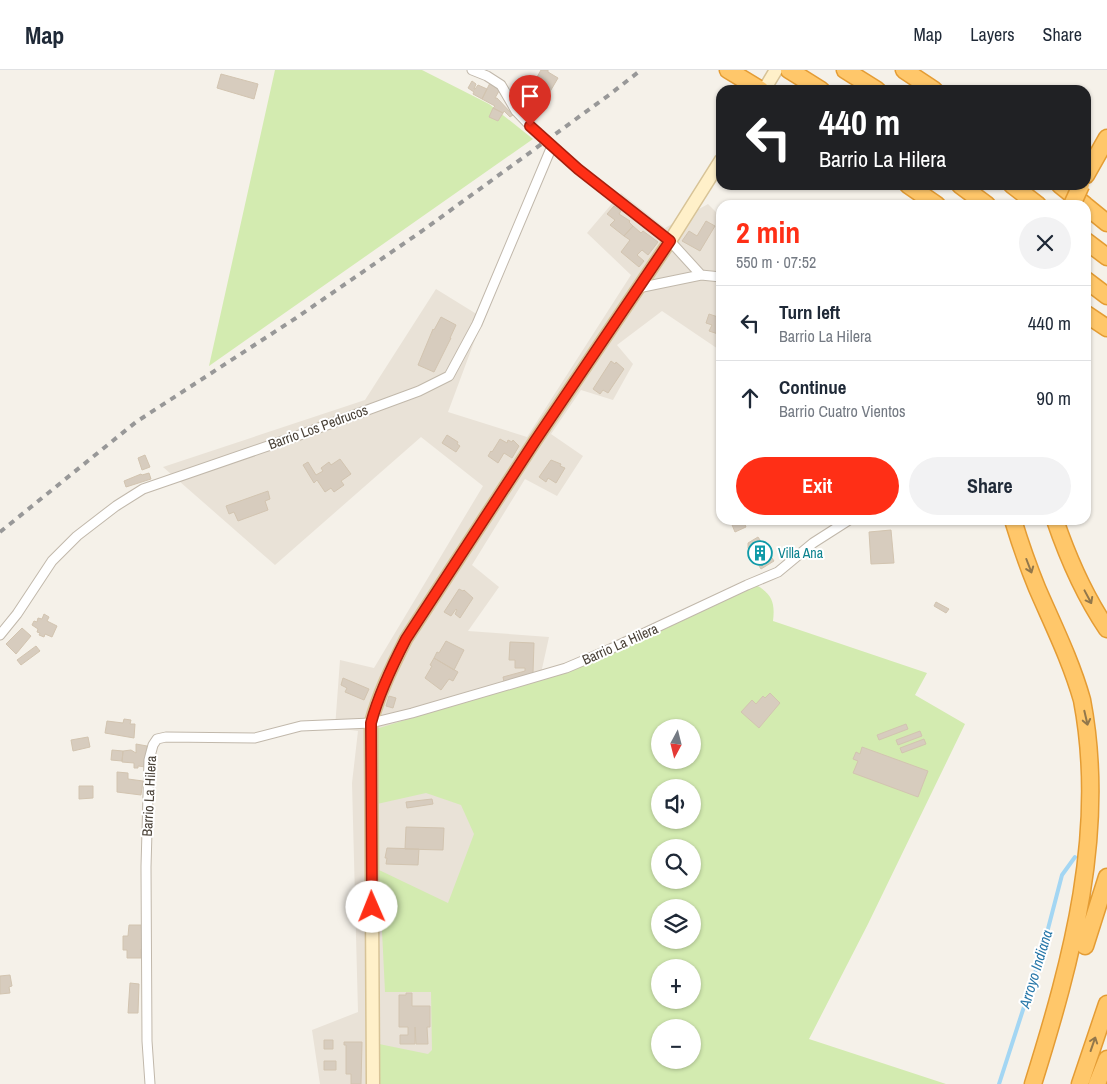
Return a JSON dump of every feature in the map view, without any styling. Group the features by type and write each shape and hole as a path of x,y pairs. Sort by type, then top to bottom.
{"highway":[{"path":"728,70 754,85"},
{"path":"789,70 813,85"},
{"path":"845,70 869,85"},
{"path":"904,70 926,85"},
{"path":"1091,166 1107,138"},
{"path":"907,190 916,200"},
{"path":"915,190 930,200"},
{"path":"967,190 980,200"},
{"path":"1018,190 1032,200"},
{"path":"1066,190 1079,200"},
{"path":"1091,210 1107,223"},
{"path":"1091,246 1107,257"},
{"path":"1091,284 1107,296"},
{"path":"1091,317 1107,328"},
{"path":"1015,525 1079,690 1088,722 1094,767 1095,835 1091,870 1068,973 1034,1084"},
{"path":"1058,525 1075,571 1106,628"},
{"path":"1040,1084 1107,877"},
{"path":"1080,1084 1107,1004"},
{"path":"1097,1084 1107,1059"}],"street":[{"path":"472,70 501,84 516,111 538,134 578,169 670,241 701,276"},
{"path":"766,85 776,70"},
{"name":"Barrio Los Pedrucos","path":"0,635 17,614 52,561 77,536 116,506 144,489 297,436 402,397 444,380 449,376 477,324 552,146"},
{"path":"373,1084 371,723 378,698 388,673 406,639 535,441 670,241 716,168"},
{"path":"638,288 701,276 716,277"},
{"name":"Barrio La Hilera","path":"150,1084 147,1041 146,867 149,760 153,745 157,739 255,738 301,726 371,723 566,668 778,572 813,543 841,525"}],"shaded area":[{"path":"621,193 665,228 708,204 716,212 716,348 662,311 617,345 633,364 613,400 581,390 551,434 583,456 557,496 525,479 472,565 499,587 468,631 549,637 536,696 443,789 482,817 436,1062 382,1084 320,1084 312,1030 358,1012 352,783 358,731 335,728 340,660 374,668 483,486 421,437 275,565 163,467 365,400 436,289 483,318 448,412 527,437 631,275 587,233"}],"green space":[{"path":"275,70 422,70 489,104 533,139 209,366"},
{"path":"756,585 762,588 772,600 774,609 773,621 927,673 915,695 965,724 868,924 809,1039 946,1084 379,1084 379,1044 428,1054 432,1050 431,992 385,992 379,870 448,903 474,834 461,805 426,793 377,804 376,729 561,672"}],"building":[{"path":"541,70 548,70 548,72 558,78 548,95 532,86"},
{"path":"221,74 258,84 254,99 217,88"},
{"path":"472,81 476,84 474,89 478,85 487,89 482,99 473,94 474,92 468,88"},
{"path":"490,83 495,85 499,91 495,98 513,115 510,117 504,111 503,113 493,108 495,106 482,99"},
{"path":"493,108 503,113 498,121 489,117"},
{"path":"614,206 621,211 619,214 630,221 633,226 624,236 610,225 615,220 607,214"},
{"path":"706,221 715,226 700,251 682,241 689,231 697,236"},
{"path":"633,226 641,233 643,231 658,242 648,255 642,250 637,255 644,261 639,267 621,252 630,240 624,236"},
{"path":"709,314 716,316 716,333 709,331 712,325 706,323"},
{"path":"441,317 456,325 434,372 418,365 433,329"},
{"path":"611,361 615,364 616,362 624,369 608,393 603,390 600,394 593,389"},
{"path":"447,435 458,442 457,444 460,446 456,452 442,443"},
{"path":"500,439 507,443 508,440 512,442 513,440 519,446 512,458 504,453 498,463 488,456"},
{"path":"145,455 150,467 142,470 138,458"},
{"path":"340,459 351,474 341,481 344,485 334,492 331,488 325,492 317,480 314,483 303,465 308,462 316,475 323,471 321,468 329,462 331,465"},
{"path":"551,460 565,468 556,483 548,478 546,482 539,477"},
{"path":"149,473 151,479 126,487 124,481"},
{"path":"268,491 270,499 265,501 268,510 238,521 234,512 229,514 226,506"},
{"path":"732,525 745,525 746,527 735,532"},
{"path":"891,530 894,563 871,564 869,532"},
{"name":"Villa Ana","path":"758,537 774,561 761,569 748,548 748,543"},
{"path":"459,589 464,590 473,598 460,618 455,614 456,609 451,616 444,612"},
{"path":"936,602 949,609 946,613 934,606"},
{"path":"44,614 49,617 47,621 57,626 52,637 45,634 44,637 39,635 38,629 32,625 34,621 37,622 38,618 42,619"},
{"path":"22,628 31,636 16,654 6,644"},
{"path":"446,641 464,650 454,670 434,658"},
{"path":"510,642 534,643 533,673 504,682 503,677 525,671 525,668 515,668 515,660 509,660"},
{"path":"36,646 40,651 21,665 17,660"},
{"path":"434,658 458,672 453,681 449,679 441,690 425,678"},
{"path":"343,678 369,689 364,700 345,692 347,688 341,685"},
{"path":"770,693 780,703 759,728 741,712 752,700 756,704 763,696 765,698"},
{"path":"389,696 396,698 393,708 386,706"},
{"path":"124,719 131,720 130,724 135,724 134,738 105,733 107,721 123,723"},
{"path":"906,724 908,729 879,740 877,735"},
{"path":"920,731 922,736 898,745 896,740"},
{"path":"88,737 90,747 73,751 71,740"},
{"path":"924,739 926,744 902,753 900,748"},
{"path":"136,744 147,746 146,767 138,766 138,768 134,768 134,763 122,762 123,751 131,750 136,753"},
{"path":"862,747 928,771 918,797 853,773 858,761 853,759 856,752 860,754"},
{"path":"112,750 123,751 122,761 111,760"},
{"path":"117,772 128,773 128,779 143,781 141,795 117,792"},
{"path":"79,786 93,786 93,798 79,799"},
{"path":"432,799 433,804 407,808 406,802"},
{"path":"406,827 444,828 443,850 405,849"},
{"path":"387,848 419,849 418,865 386,864"},
{"path":"129,925 141,925 143,949 141,949 141,958 127,958 127,950 123,950 123,936 128,936"},
{"path":"10,975 12,986 9,987 10,993 0,994 0,976"},
{"path":"130,983 139,984 138,1013 128,1013"},
{"path":"406,993 412,993 412,1006 430,1006 430,1027 427,1027 428,1044 416,1044 415,1027 415,1044 400,1044 400,1035 408,1035 408,1027 399,1027 399,995 406,995"},
{"path":"324,1040 333,1040 333,1049 324,1049"},
{"path":"344,1042 362,1042 361,1084 351,1084 351,1074 346,1074 346,1045 344,1045"},
{"path":"324,1061 336,1061 336,1070 324,1070"}],"waterway":[{"name":"Arroyo Indiana","path":"999,1084 1043,948 1062,875 1075,857"}],"railway":[{"path":"0,532 136,422 296,318 422,231 641,70"}],"place":[{"name":"Villa Ana","path":"760,553"}],"route":[{"path":"372,907 371,723 388,673 406,639 535,441 670,241 578,169 530,126"}]}
